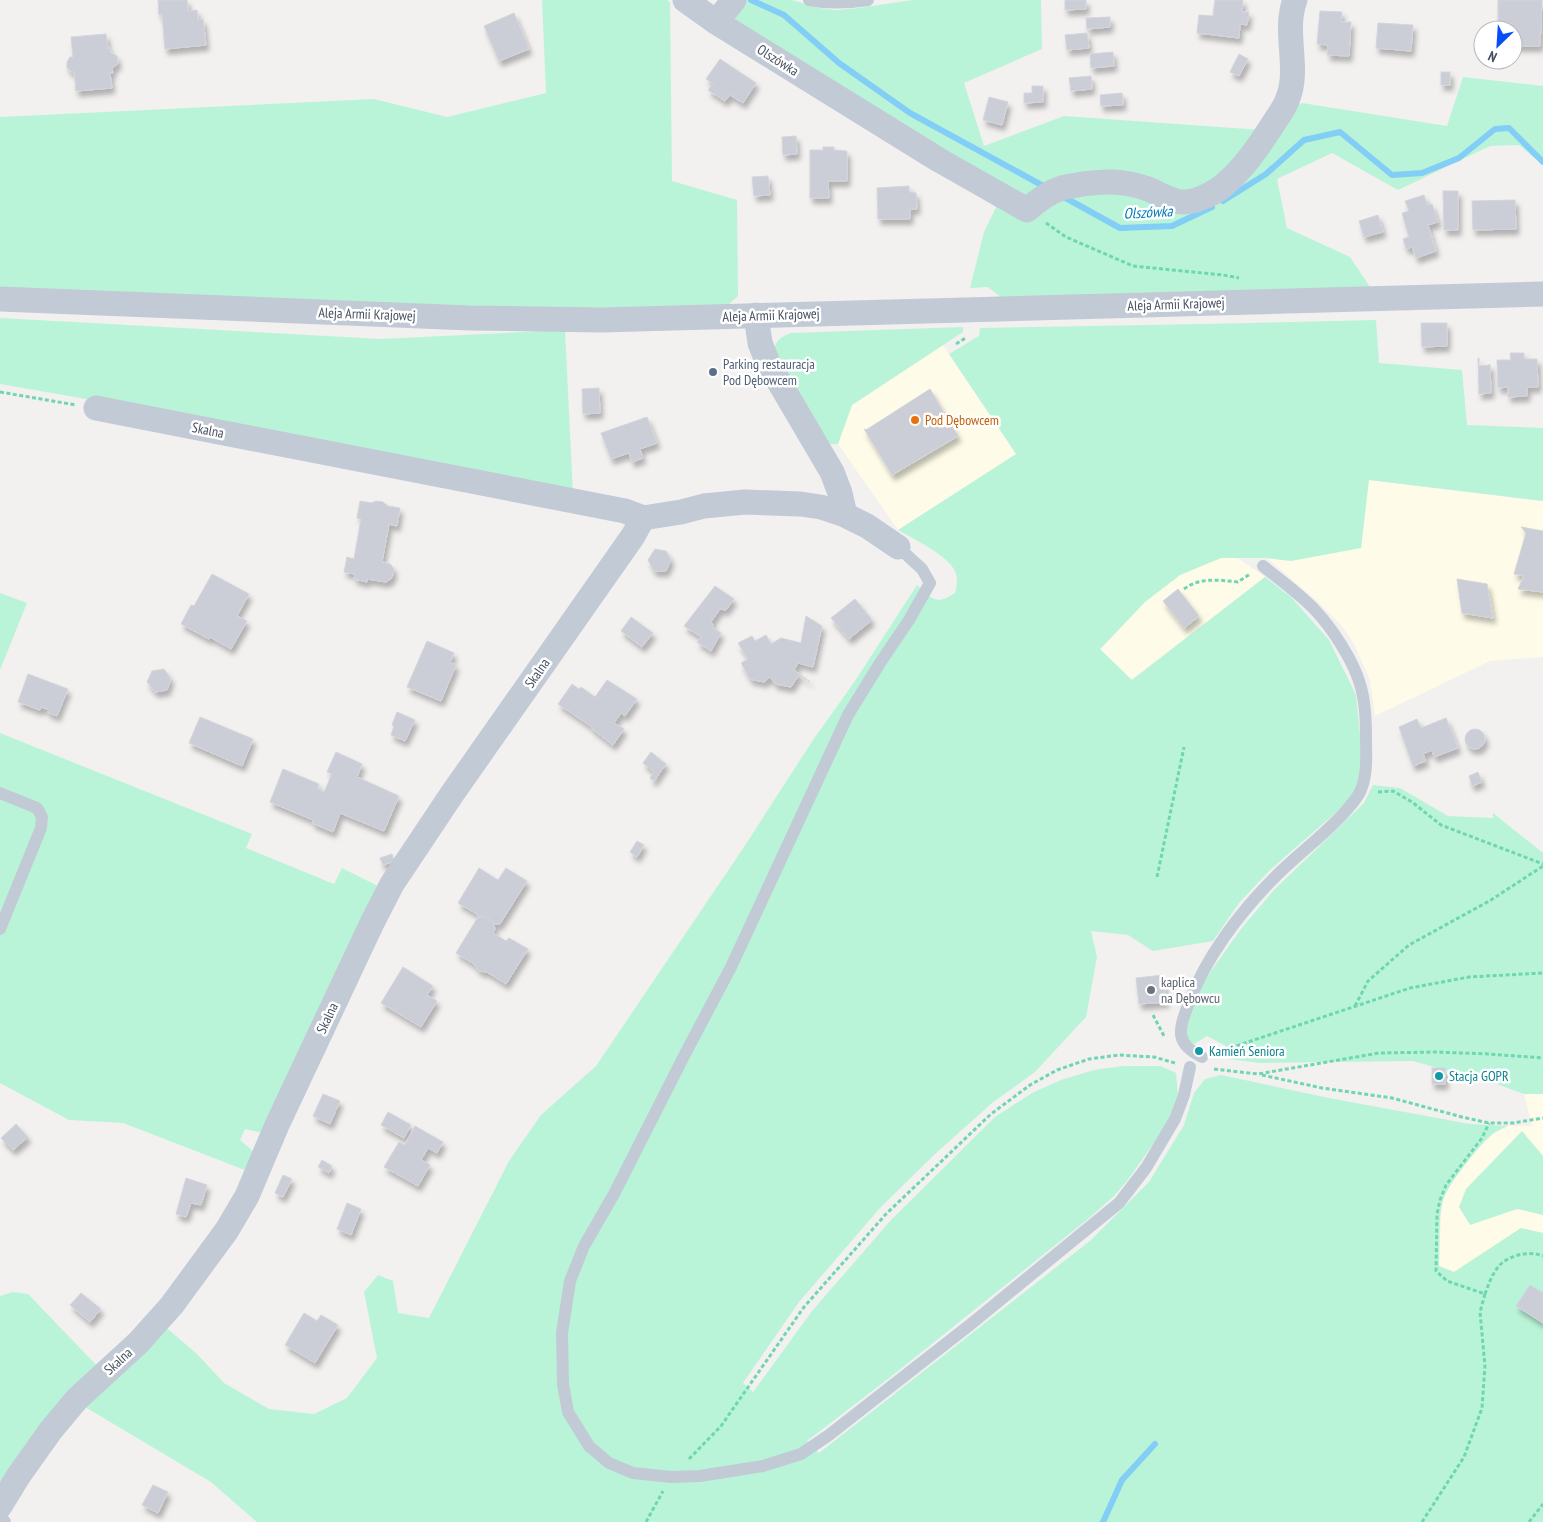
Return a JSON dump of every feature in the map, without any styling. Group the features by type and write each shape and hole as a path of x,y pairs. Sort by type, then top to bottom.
{"street":[{"name":"Olszówka","path":"686,0 726,11 939,160 1033,204"},
{"path":"1033,204 1062,188 1096,182 1115,181 1137,185 1174,201 1186,202 1200,198 1218,189 1233,176 1248,158 1268,131 1288,98 1292,83 1291,22 1295,0"},
{"name":"Aleja Armii Krajowej","path":"0,299 498,319 601,320 1543,294"},
{"path":"756,316 760,343 768,363 832,472 840,492 845,515"},
{"name":"Skalna","path":"96,408 625,512 643,518 704,506 745,502 800,504 821,507 845,515 868,526 898,546"},
{"name":"Skalna","path":"0,1506 19,1474 51,1430 77,1399 138,1343 172,1305 227,1230 247,1196 277,1125 392,884 643,518"}],"lane":[{"path":"809,0 828,3 849,3 868,0"},
{"path":"898,546 922,569 930,584 848,715 731,966 614,1194 584,1246 570,1282 562,1333 563,1384 568,1412 589,1446 609,1463 633,1473 671,1477 700,1476 763,1466 800,1454 829,1436 1119,1203 1146,1168 1175,1119 1184,1095 1190,1067"},
{"path":"1202,1057 1191,1052 1186,1047 1182,1042 1180,1033 1193,992 1209,961 1250,904 1274,877 1336,822 1354,802 1364,782 1366,760 1365,711 1360,684 1345,649 1315,610 1263,566"},
{"path":"0,794 37,808 42,817 42,828 0,929"},
{"path":"0,1515 5,1522"}],"path":[{"path":"1033,204 1066,237 1133,266 1224,275 1243,279"},
{"path":"956,344 967,337"},
{"path":"0,392 96,408"},
{"path":"1184,589 1190,584 1213,580 1238,582 1263,566"},
{"path":"1157,877 1184,747"},
{"path":"1354,802 1378,792 1393,792 1412,802 1441,825 1543,865"},
{"path":"1355,1006 1368,981 1409,945 1491,900 1543,865"},
{"path":"1202,1057 1410,988 1469,977 1543,973"},
{"path":"1258,1074 1379,1053 1471,1053 1543,1058"},
{"path":"646,1522 671,1477 722,1426 810,1300 886,1214 991,1114 1030,1085 1057,1070 1089,1059 1119,1055 1154,1057 1190,1067 1258,1074 1322,1088 1392,1098 1489,1123 1514,1123 1543,1118"},
{"path":"1485,1294 1447,1281 1436,1271 1437,1223 1440,1200 1446,1184 1482,1138 1489,1123"},
{"path":"1422,1522 1464,1457 1482,1408 1485,1366 1480,1312 1492,1276 1502,1263 1521,1254 1535,1253 1543,1256"},
{"path":"1529,1522 1543,1504"}],"shaded area":[{"path":"943,345 1017,454 898,530 838,444 852,405"},
{"path":"1369,480 1543,501 1543,657 1490,661 1375,716 1370,680 1353,642 1340,624 1317,601 1267,558 1291,561"},
{"path":"1221,558 1238,558 1265,577 1131,680 1100,650 1145,602 1180,575"},
{"path":"1524,1094 1543,1094 1543,1233 1521,1228 1454,1272 1439,1266 1441,1214 1443,1201 1449,1186 1479,1148 1493,1134 1508,1126 1532,1126"}],"green space":[{"path":"542,0 667,0 670,2 672,181 737,200 738,296 728,305 499,310 0,289 0,117 374,99 447,117 546,93"},
{"path":"745,0 792,0 819,8 835,10 913,0 1041,0 1042,49 964,83 984,146 1064,116 1262,130 1243,155 1197,194 1140,180 1026,204 738,25 734,14"},
{"path":"1463,77 1543,86 1543,165 1519,145 1490,146 1398,190 1332,153 1277,179 1287,228 1350,257 1372,290 1003,299 988,287 970,288 984,232 1000,199 1096,186 1186,207 1286,113 1302,103 1447,126"},
{"path":"0,318 381,339 565,330 573,494 161,412 0,384"},
{"path":"1376,320 1379,363 1462,370 1467,425 1543,428 1543,501 1369,480 1361,548 1291,561 1267,558 1221,558 1180,575 1145,602 1100,649 1132,680 1265,577 1291,597 1329,640 1356,695 1360,735 1361,777 1349,801 1270,870 1239,903 1213,941 1153,951 1128,935 1091,931 1097,957 1086,1017 1035,1072 992,1103 934,1155 880,1208 799,1302 743,1383 753,1392 812,1311 891,1220 995,1117 1032,1093 1061,1080 1094,1070 1123,1066 1161,1066 1176,1073 1178,1095 1166,1126 1114,1196 1088,1219 888,1379 807,1441 819,1453 1091,1240 1149,1182 1184,1125 1194,1093 1205,1079 1221,1075 1334,1099 1470,1124 1508,1126 1494,1133 1481,1145 1465,1164 1446,1193 1440,1215 1439,1266 1454,1272 1521,1228 1543,1233 1543,1522 257,1522 211,1482 80,1404 162,1324 197,1354 224,1383 269,1409 314,1414 347,1398 377,1358 364,1292 378,1275 393,1281 398,1313 429,1318 509,1161 541,1115 596,1066 742,850 813,740 855,681 917,585 931,597 938,600 955,593 957,576 951,565 930,548 898,530 1016,454 949,354 979,336 980,328"},
{"path":"963,327 963,332 852,405 838,444 824,444 774,348 781,338 791,333"},
{"path":"0,593 27,603 0,670"},
{"path":"0,733 252,834 246,848 334,884 342,868 380,887 262,1133 245,1129 240,1140 254,1152 245,1170 123,1123 69,1120 0,1083"},
{"path":"1373,785 1400,788 1448,816 1493,818 1493,813 1543,853 1543,1094 1524,1094 1483,1079 1413,1061 1260,1063 1229,1059 1226,1046 1207,1036 1194,1044 1184,1037 1196,996 1206,978 1241,929 1274,890 1364,803"},
{"path":"1522,1131 1543,1156 1543,1215 1517,1209 1470,1225 1459,1207 1466,1189"},
{"path":"13,1292 28,1294 100,1369 0,1489 0,1296"}],"building":[{"path":"158,0 187,0 188,11 197,10 198,20 203,19 206,45 165,49 162,14 159,15"},
{"path":"1065,0 1086,0 1086,9 1065,10"},
{"path":"1215,0 1243,0 1242,12 1249,12 1247,25 1240,24 1239,38 1197,33 1199,15 1213,16"},
{"path":"1498,0 1542,0 1540,46 1523,46 1523,20 1498,20"},
{"path":"1320,11 1342,12 1341,22 1351,22 1349,56 1327,55 1328,45 1317,44"},
{"path":"514,13 529,49 499,61 484,26"},
{"path":"1110,17 1110,27 1087,29 1086,18"},
{"path":"1378,23 1413,25 1411,51 1376,48"},
{"path":"1087,33 1089,48 1067,50 1065,35"},
{"path":"106,34 108,49 110,48 111,53 117,56 118,64 112,68 113,73 110,73 112,88 76,91 74,71 72,72 67,68 67,62 70,57 73,57 71,37"},
{"path":"1113,52 1114,66 1091,68 1090,54"},
{"path":"1239,54 1248,59 1239,76 1230,72"},
{"path":"720,59 756,83 743,103 730,95 725,101 708,90 713,84 706,79"},
{"path":"1441,72 1450,72 1450,85 1441,85"},
{"path":"1091,76 1092,89 1071,91 1069,78"},
{"path":"1032,86 1043,86 1043,102 1024,103 1024,93 1032,93"},
{"path":"1122,93 1123,105 1101,106 1100,95"},
{"path":"989,97 1008,102 1002,125 983,120"},
{"path":"796,136 797,154 783,155 782,137"},
{"path":"823,147 834,147 834,150 847,151 847,181 828,181 829,198 810,198 810,150 823,150"},
{"path":"768,176 770,195 754,196 752,177"},
{"path":"909,186 909,192 916,193 917,209 910,209 910,219 878,219 877,188"},
{"path":"1443,191 1458,191 1458,230 1444,230"},
{"path":"1424,195 1427,205 1432,204 1438,222 1428,225 1436,251 1416,258 1412,247 1406,249 1403,239 1409,237 1402,213 1409,211 1405,201"},
{"path":"1515,200 1516,229 1473,230 1472,201"},
{"path":"1378,215 1383,232 1364,237 1359,221"},
{"path":"1421,323 1447,323 1447,346 1422,347"},
{"path":"1510,353 1524,353 1524,359 1537,359 1538,387 1527,387 1527,396 1508,397 1508,387 1498,388 1497,360 1511,360"},
{"path":"1478,358 1479,366 1490,364 1491,393 1479,394"},
{"path":"599,388 600,413 583,414 582,389"},
{"path":"930,389 958,436 892,475 864,429 866,430"},
{"path":"647,417 657,443 640,449 643,458 632,462 629,453 611,459 601,433"},
{"path":"360,501 383,502 388,506 400,508 397,526 389,524 382,562 390,564 394,569 392,578 386,582 367,579 367,582 354,579 355,574 344,572 347,557 354,559 361,519 357,518"},
{"path":"1521,527 1543,531 1543,592 1518,589 1524,576 1514,574 1526,533"},
{"path":"655,549 666,551 671,560 666,571 654,571 648,560"},
{"path":"212,574 249,594 237,616 247,621 231,649 181,624 191,605 194,606"},
{"path":"1457,579 1487,584 1493,618 1462,613"},
{"path":"715,586 734,599 726,610 720,609 711,622 714,625 712,627 721,633 711,651 697,642 701,637 684,626"},
{"path":"1178,589 1199,616 1184,628 1163,601"},
{"path":"855,599 872,620 849,639 831,618"},
{"path":"806,616 822,626 813,667 798,663 794,670 810,682 799,675 791,687 775,684 770,677 764,682 750,679 741,663 748,659 738,643 752,636 755,641 766,635 771,644 781,638 801,643"},
{"path":"631,617 653,633 642,647 621,631"},
{"path":"427,641 454,653 450,662 456,665 441,701 407,687"},
{"path":"164,669 171,679 167,690 155,692 147,682 152,671"},
{"path":"28,674 68,689 57,716 41,707 40,710 18,702"},
{"path":"607,680 637,699 625,716 621,713 614,723 624,729 613,745 592,727 558,704 572,684 579,689 581,687 595,697"},
{"path":"397,712 415,720 405,741 391,735 394,726 392,725"},
{"path":"200,717 253,739 242,766 189,743"},
{"path":"1446,718 1458,748 1434,757 1432,750 1423,754 1426,761 1413,766 1399,727 1417,719 1421,728"},
{"path":"1475,729 1482,732 1485,739 1482,746 1475,749 1468,746 1465,739 1468,732"},
{"path":"336,752 362,764 357,777 399,796 384,831 340,813 333,832 312,823 313,820 270,802 283,769 319,784 317,788 324,792 332,774 327,772"},
{"path":"651,752 666,764 654,781 650,778 654,772 643,763"},
{"path":"1478,772 1482,782 1472,786 1469,776"},
{"path":"637,841 644,845 637,857 630,852"},
{"path":"392,854 394,861 383,865 380,858"},
{"path":"479,868 498,880 506,868 527,881 500,924 494,924 484,916 478,917 477,914 458,903"},
{"path":"484,916 493,922 495,929 493,933 506,941 509,938 528,949 506,984 487,972 479,971 474,964 456,953 478,917"},
{"path":"403,967 433,986 427,995 437,1001 421,1027 381,1003"},
{"name":"kaplica na Dębowcu","path":"1163,975 1166,1002 1139,1004 1136,978"},
{"name":"Stacja GOPR","path":"1432,1068 1445,1068 1445,1084 1432,1084"},
{"path":"323,1094 340,1101 330,1124 313,1116"},
{"path":"388,1112 411,1125 404,1138 381,1125"},
{"path":"16,1124 28,1137 13,1150 1,1138"},
{"path":"415,1126 443,1142 437,1153 428,1148 421,1160 430,1165 418,1186 384,1167 399,1142 405,1145"},
{"path":"322,1160 332,1166 329,1173 318,1167"},
{"path":"283,1175 292,1179 283,1197 275,1193"},
{"path":"186,1178 207,1185 201,1205 191,1203 186,1217 176,1214"},
{"path":"347,1203 361,1209 351,1235 337,1229"},
{"path":"1530,1285 1543,1293 1543,1323 1516,1306"},
{"path":"81,1293 101,1309 90,1322 70,1305"},
{"path":"304,1313 317,1321 321,1315 338,1325 315,1363 285,1345"},
{"path":"153,1485 168,1492 158,1513 142,1505"}],"waterway":[{"name":"Olszówka","path":"751,0 784,15 839,63 910,113 1047,188"},
{"name":"Olszówka","path":"1223,201 1266,174 1304,140 1340,132 1392,175 1422,173 1459,158 1495,129 1509,128 1543,162"},
{"name":"Olszówka","path":"1062,196 1120,228 1172,226 1212,207"},
{"path":"1103,1522 1122,1480 1155,1444"}],"place":[{"name":"Parking restauracja Pod Dębowcem","path":"713,372"},
{"name":"Pod Dębowcem","path":"915,420"},
{"name":"kaplica na Dębowcu","path":"1151,990"},
{"name":"Kamień Seniora","path":"1199,1051"},
{"name":"Stacja GOPR","path":"1439,1076"}]}
